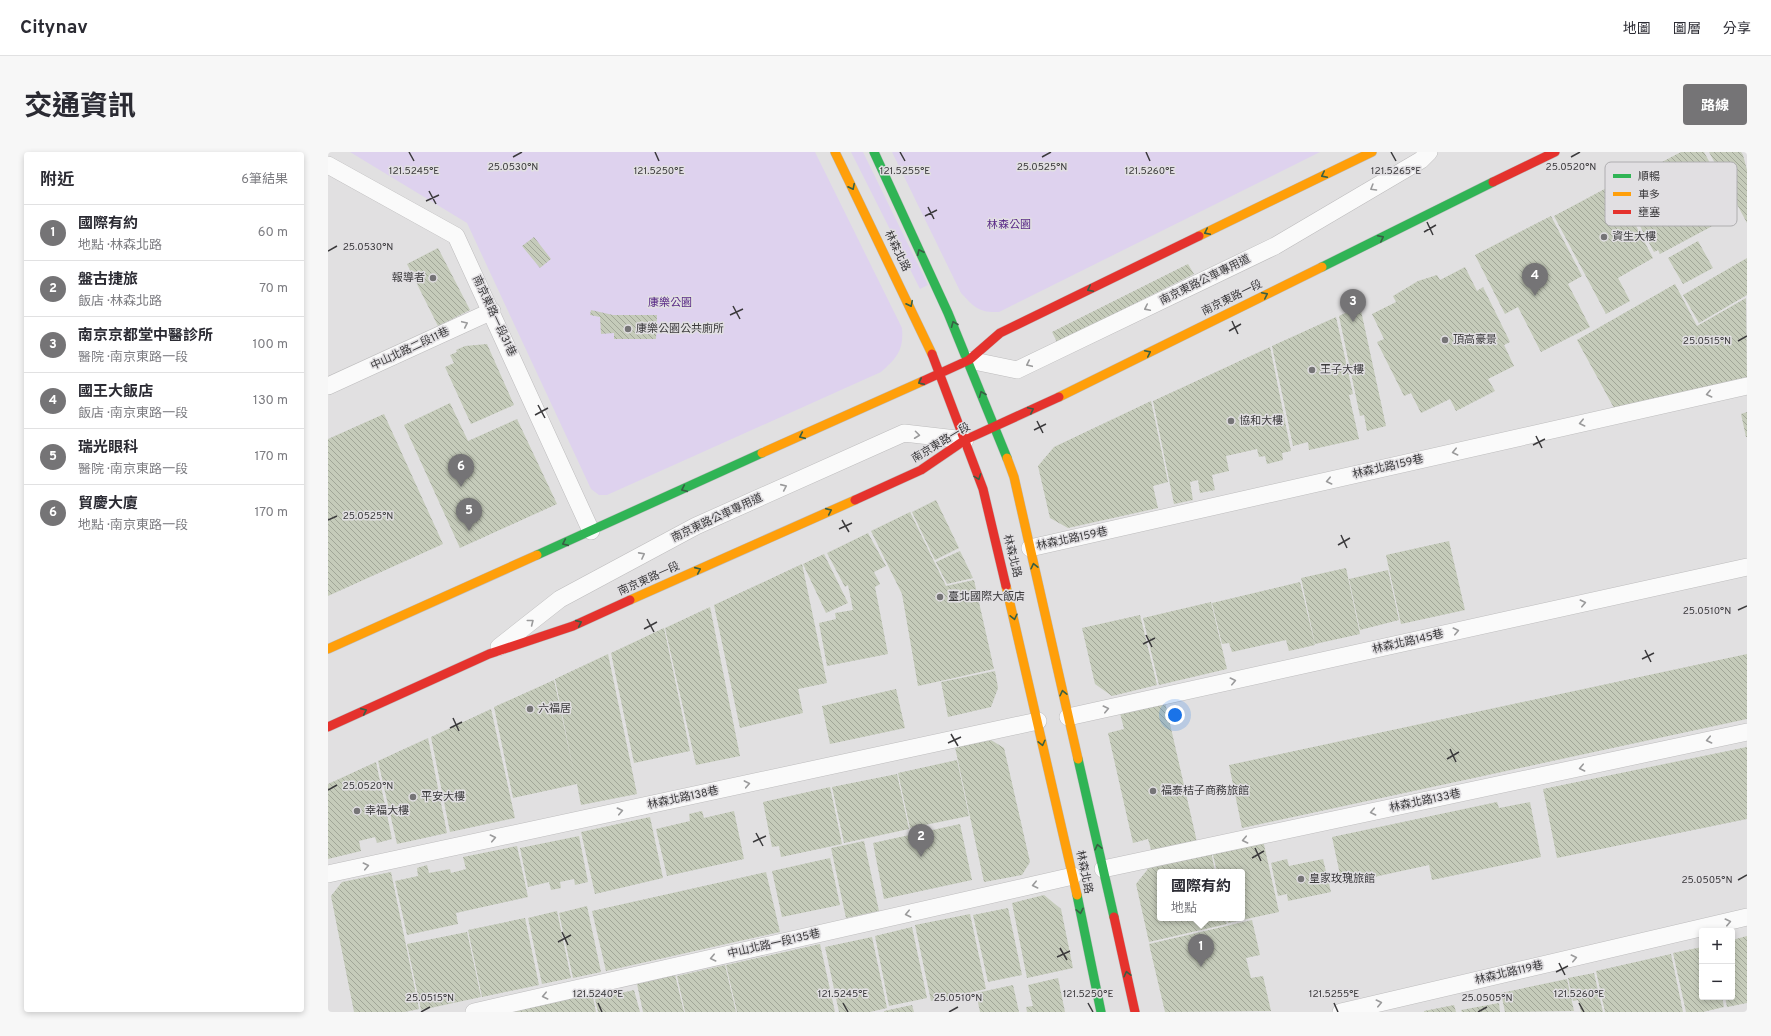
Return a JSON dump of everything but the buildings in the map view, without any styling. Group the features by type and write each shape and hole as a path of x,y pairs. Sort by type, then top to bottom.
{"main road":[{"name":"林森北路","path":"835,152 910,304 940,373 983,489 1073,876 1101,1012"},
{"name":"林森北路","path":"874,152 950,315 996,427 1014,478 1135,1012"},
{"path":"328,649 969,360 1000,333 1372,152"},
{"name":"南京東路一段","path":"328,727 489,654 573,626 921,470 965,440 996,427 1555,152"}],"lane":[{"name":"南京東路公車專用道","path":"969,360 1017,370 1275,246 1421,160 1429,152"},
{"name":"南京東路一段31巷","path":"328,165 456,236 492,311 591,531"},
{"name":"中山北路二段11巷","path":"328,386 492,311"},
{"name":"林森北路159巷","path":"1030,548 1747,386"},
{"name":"南京東路公車專用道","path":"489,654 560,599 696,526 904,433 965,440"},
{"name":"林森北路145巷","path":"1068,717 1747,566"},
{"name":"林森北路138巷","path":"328,874 1038,721"},
{"name":"林森北路133巷","path":"1103,869 1747,732"},
{"name":"中山北路一段135巷","path":"474,1012 1073,876"},
{"name":"林森北路119巷","path":"1342,1012 1747,918"}],"green space":[{"name":"康樂公園","path":"350,152 815,152 902,328 902,342 900,348 895,358 881,372 607,495 599,495 591,489 467,223"},
{"path":"851,152 863,152 928,285 920,289"},
{"name":"林森公園","path":"892,152 1320,152 999,312 992,312 977,308 961,293"}],"traffic: fast":[{"path":"874,152 948,313 1007,458"},
{"path":"1322,267 1493,182"},
{"path":"537,555 762,453"},
{"path":"1078,759 1114,917"},
{"path":"1077,895 1101,1012"}],"traffic: slow":[{"path":"835,152 932,354"},
{"path":"1199,236 1372,152"},
{"path":"1059,397 1322,267"},
{"path":"762,453 923,381"},
{"path":"1007,458 1014,477 1078,759"},
{"path":"630,600 855,500"},
{"path":"328,649 537,555"},
{"path":"1006,586 1077,895"}],"traffic: jam":[{"path":"1493,182 1555,152"},
{"path":"923,381 969,360 1000,333 1199,236"},
{"path":"932,354 983,489 1006,586"},
{"path":"855,500 921,470 965,440 1059,397"},
{"path":"328,727 489,654 573,626 630,600"},
{"path":"1114,917 1135,1012"}],"place":[{"name":"資生大樓","path":"1604,237"},
{"name":"報導者","path":"433,278"},
{"name":"國王大飯店","path":"1535,296"},
{"name":"南京京都堂中醫診所","path":"1353,322"},
{"name":"康樂公園公共廁所","path":"628,329"},
{"name":"頂高豪景","path":"1445,340"},
{"name":"王子大樓","path":"1312,370"},
{"name":"協和大樓","path":"1231,421"},
{"name":"貿慶大廈","path":"461,487"},
{"name":"瑞光眼科","path":"469,531"},
{"name":"臺北國際大飯店","path":"940,597"},
{"name":"六福居","path":"530,709"},
{"name":"福泰桔子商務旅館","path":"1153,791"},
{"name":"平安大樓","path":"413,797"},
{"name":"幸福大樓","path":"357,811"},
{"name":"盤古捷旅","path":"921,857"},
{"name":"皇家玫瑰旅館","path":"1301,879"},
{"name":"國際有約","path":"1201,967"}]}
